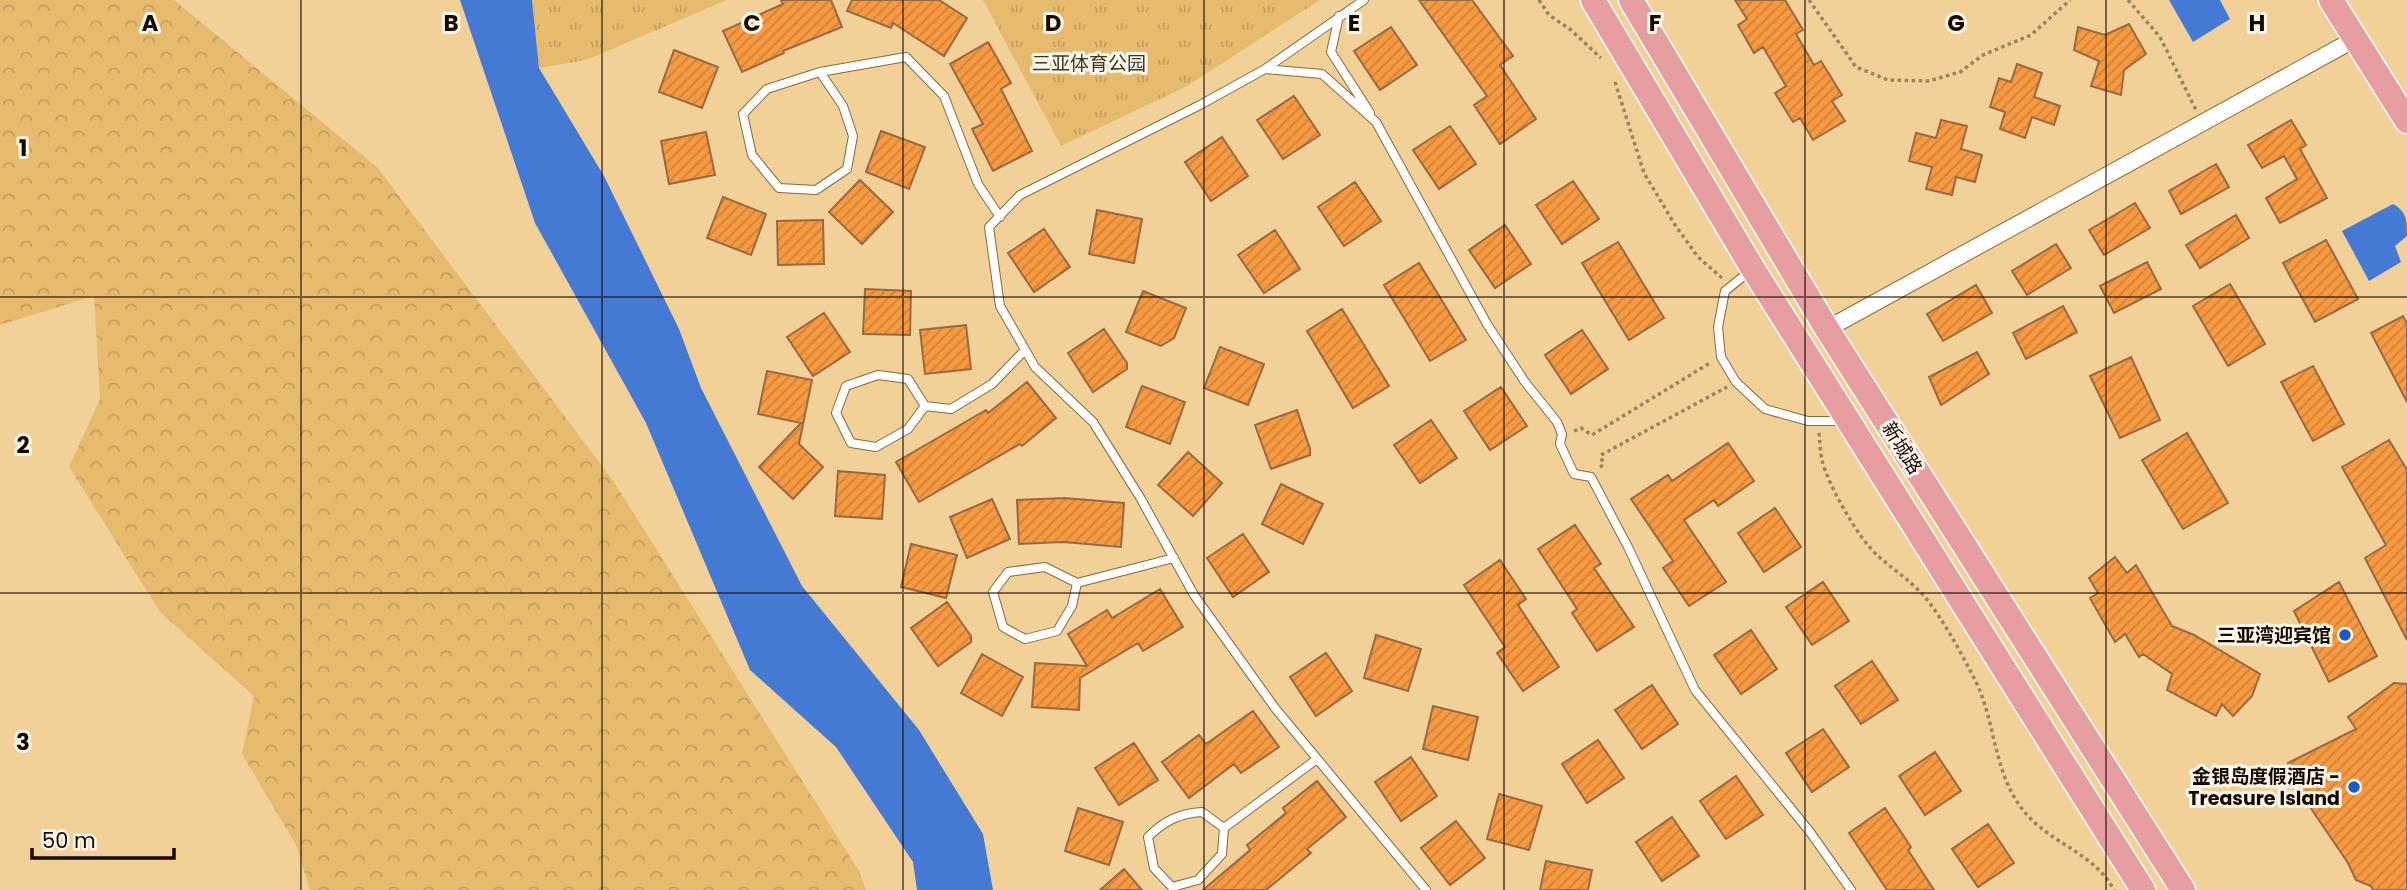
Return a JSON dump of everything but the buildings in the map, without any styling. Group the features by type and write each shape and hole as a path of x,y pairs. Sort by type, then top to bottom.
{"main road":[{"name":"新城路","path":"1593,0 1752,269 2143,890"},
{"name":"新城路","path":"1631,0 1827,329 2183,890"},
{"path":"2331,0 2407,121"}],"street":[{"path":"1827,329 2355,39"}],"lane":[{"path":"1364,0 1265,69 1200,105 1020,195 989,228 1000,306 1035,367 1093,422 1202,606 1275,708 1426,890"},
{"path":"1340,16 1331,52 1376,122 1487,324 1525,382 1557,422 1562,434 1560,444 1574,474 1591,477 1628,547 1695,690 1810,832 1851,890"},
{"path":"820,72 843,106 853,136 847,169 816,190 779,188 752,155 743,114 767,89 820,72 906,57 944,96 978,184 1000,217"},
{"path":"1265,69 1322,74 1376,122"},
{"path":"1752,269 1725,291 1718,327 1721,357 1736,382 1765,409 1808,421 1846,421"},
{"path":"925,406 951,409 992,384 1025,350"},
{"path":"878,375 908,379 925,406 908,429 876,447 851,443 836,413 846,386 878,375"},
{"path":"1077,583 1072,606 1057,631 1025,639 1003,627 993,592 1008,572 1045,568 1077,583 1174,558"},
{"path":"1224,828 1202,812 1186,813 1161,824 1148,837 1154,869 1172,887 1198,880 1222,854 1224,828 1317,759"}],"path":[{"path":"1539,0 1549,15 1571,30 1609,66"},
{"path":"1809,0 1856,67 1888,80 1929,81 1960,72 1983,55 2031,35 2070,0"},
{"path":"2128,0 2160,37 2203,124"},
{"path":"1613,76 1644,173 1698,257 1731,286"},
{"path":"1562,438 1581,428 1592,435 1721,357"},
{"path":"1585,476 1603,465 1601,455 1736,382"},
{"path":"1817,421 1822,459 1852,522 1877,555 1902,573 1929,602 1983,694 2006,780 2023,810 2056,840 2084,856 2105,874 2113,890"}],"green space":[{"path":"0,0 174,0 378,168 614,482 859,871 866,890 310,890 296,845 242,754 254,696 160,612 69,467 100,399 94,296 0,325"},
{"path":"532,0 727,0 586,60 539,68"},
{"name":"三亚体育公园","path":"983,0 1320,0 1187,86 1061,146"}],"water":[{"path":"460,0 532,0 539,68 604,176 679,329 701,388 802,586 919,730 983,834 993,890 917,890 913,862 836,747 750,670 646,423 535,223"},
{"path":"2169,0 2220,0 2230,19 2193,42"},
{"path":"2393,204 2404,213 2406,221 2407,236 2395,246 2401,262 2369,281 2342,231"}],"place":[{"name":"三亚湾迎宾馆","path":"2345,635"},
{"name":"金银岛度假酒店 - Treasure Island","path":"2354,787"}]}
